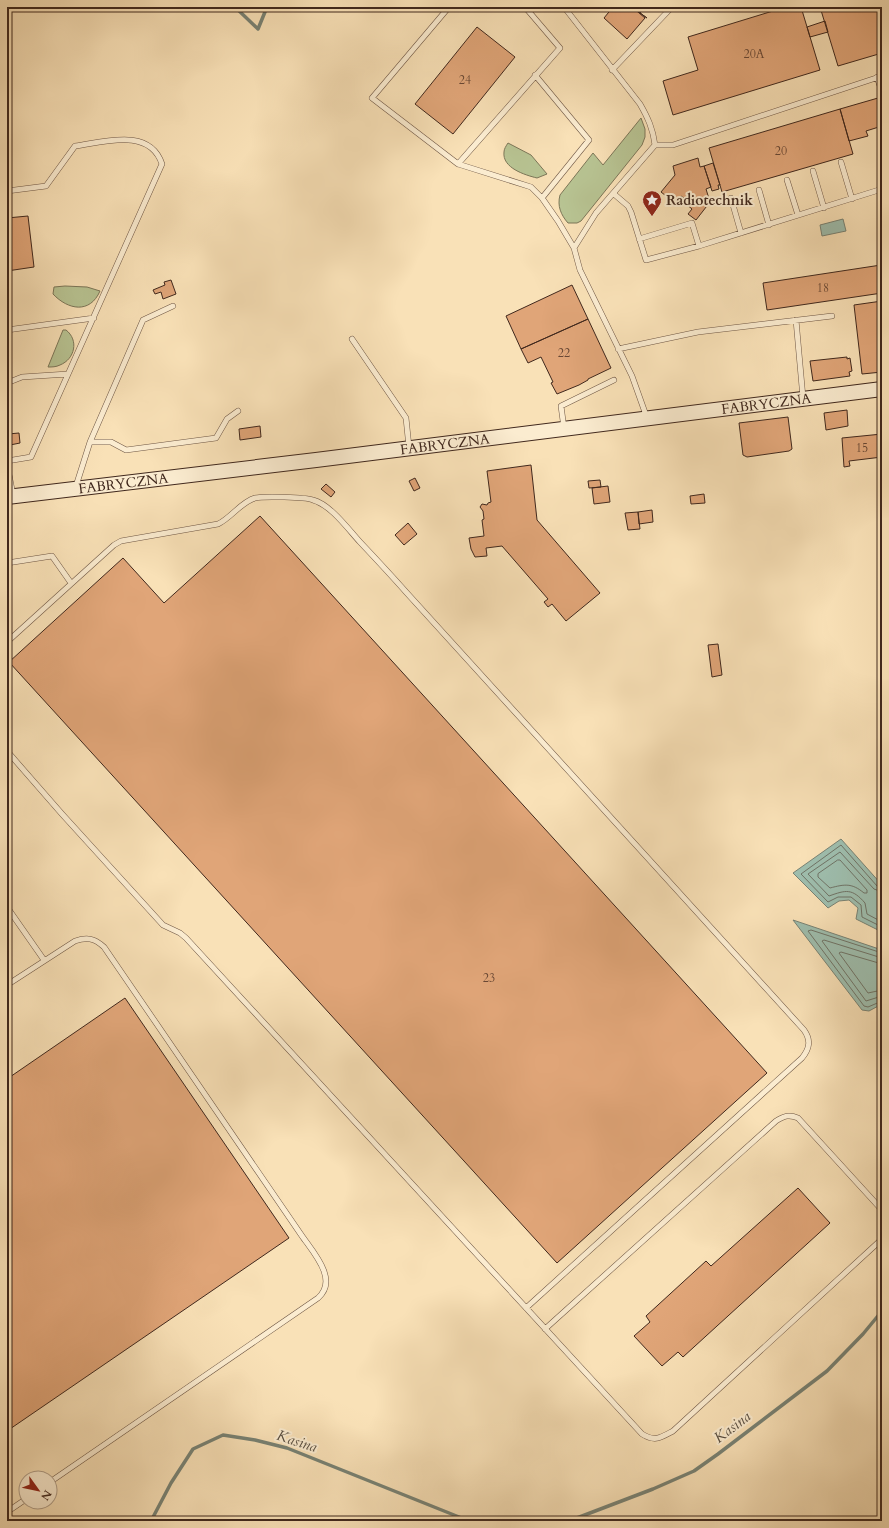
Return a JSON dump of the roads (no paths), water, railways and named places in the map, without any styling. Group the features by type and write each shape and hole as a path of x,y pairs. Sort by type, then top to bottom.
{"main road":[{"name":"FABRYCZNA","path":"10,496 316,460 882,389"}],"lane":[{"path":"449,7 372,98 458,164 531,187 542,198 574,248 580,270 632,376 648,419"},
{"path":"458,164 560,48 525,7"},
{"path":"564,7 640,104 649,118 654,133 655,145 596,213 574,248"},
{"path":"612,70 672,7"},
{"path":"535,75 590,140 542,198"},
{"path":"655,145 673,145 880,76 882,92"},
{"path":"7,191 46,186 75,146 130,139 140,141 159,156 162,164 31,457 7,461"},
{"path":"841,162 852,199"},
{"path":"813,171 824,208"},
{"path":"787,180 798,215"},
{"path":"614,194 628,206 631,212 646,260 699,246 882,189"},
{"path":"759,190 769,224"},
{"path":"731,198 741,232"},
{"path":"639,239 692,223 699,246"},
{"path":"76,488 90,442 143,320 173,306"},
{"path":"618,349 698,332 832,316"},
{"path":"7,330 94,318"},
{"path":"796,320 803,399"},
{"path":"352,339 406,418 409,448"},
{"path":"7,383 22,377 68,374"},
{"path":"564,429 561,406 614,380"},
{"path":"90,442 111,442 126,450 216,438 227,419 238,411"},
{"path":"7,464 10,496"},
{"path":"7,642 114,545 124,540 218,524 228,518 244,504 255,498 301,498 320,503 346,527 396,581 809,1036 808,1047 802,1058 526,1308"},
{"path":"7,564 52,556 71,583"},
{"path":"7,751 163,925 180,933 186,938 642,1434 650,1439 661,1438 673,1431 882,1239"},
{"path":"7,907 44,960"},
{"path":"7,986 71,942 83,938 94,939 104,947 323,1267 326,1275 324,1289 318,1298 58,1477"},
{"path":"545,1329 776,1121 787,1115 792,1115 798,1118 882,1210"},
{"path":"7,1512 18,1504"}],"water":[{"path":"843,219 846,231 822,236 820,225"},
{"path":"841,839 882,885 882,932 856,919 858,908 849,900 839,901 828,908 793,873"},
{"path":"793,920 882,950 882,1004 869,1011 862,1010"}],"waterway":[{"path":"235,7 258,29 267,7"},
{"name":"Kasina","path":"569,1521 653,1489 694,1471 827,1371 863,1334 882,1311"},
{"name":"Kasina","path":"151,1521 171,1483 193,1449 223,1435 255,1440 287,1448 469,1521"}],"place":[{"name":"Radiotechnik","path":"652,217"}]}
